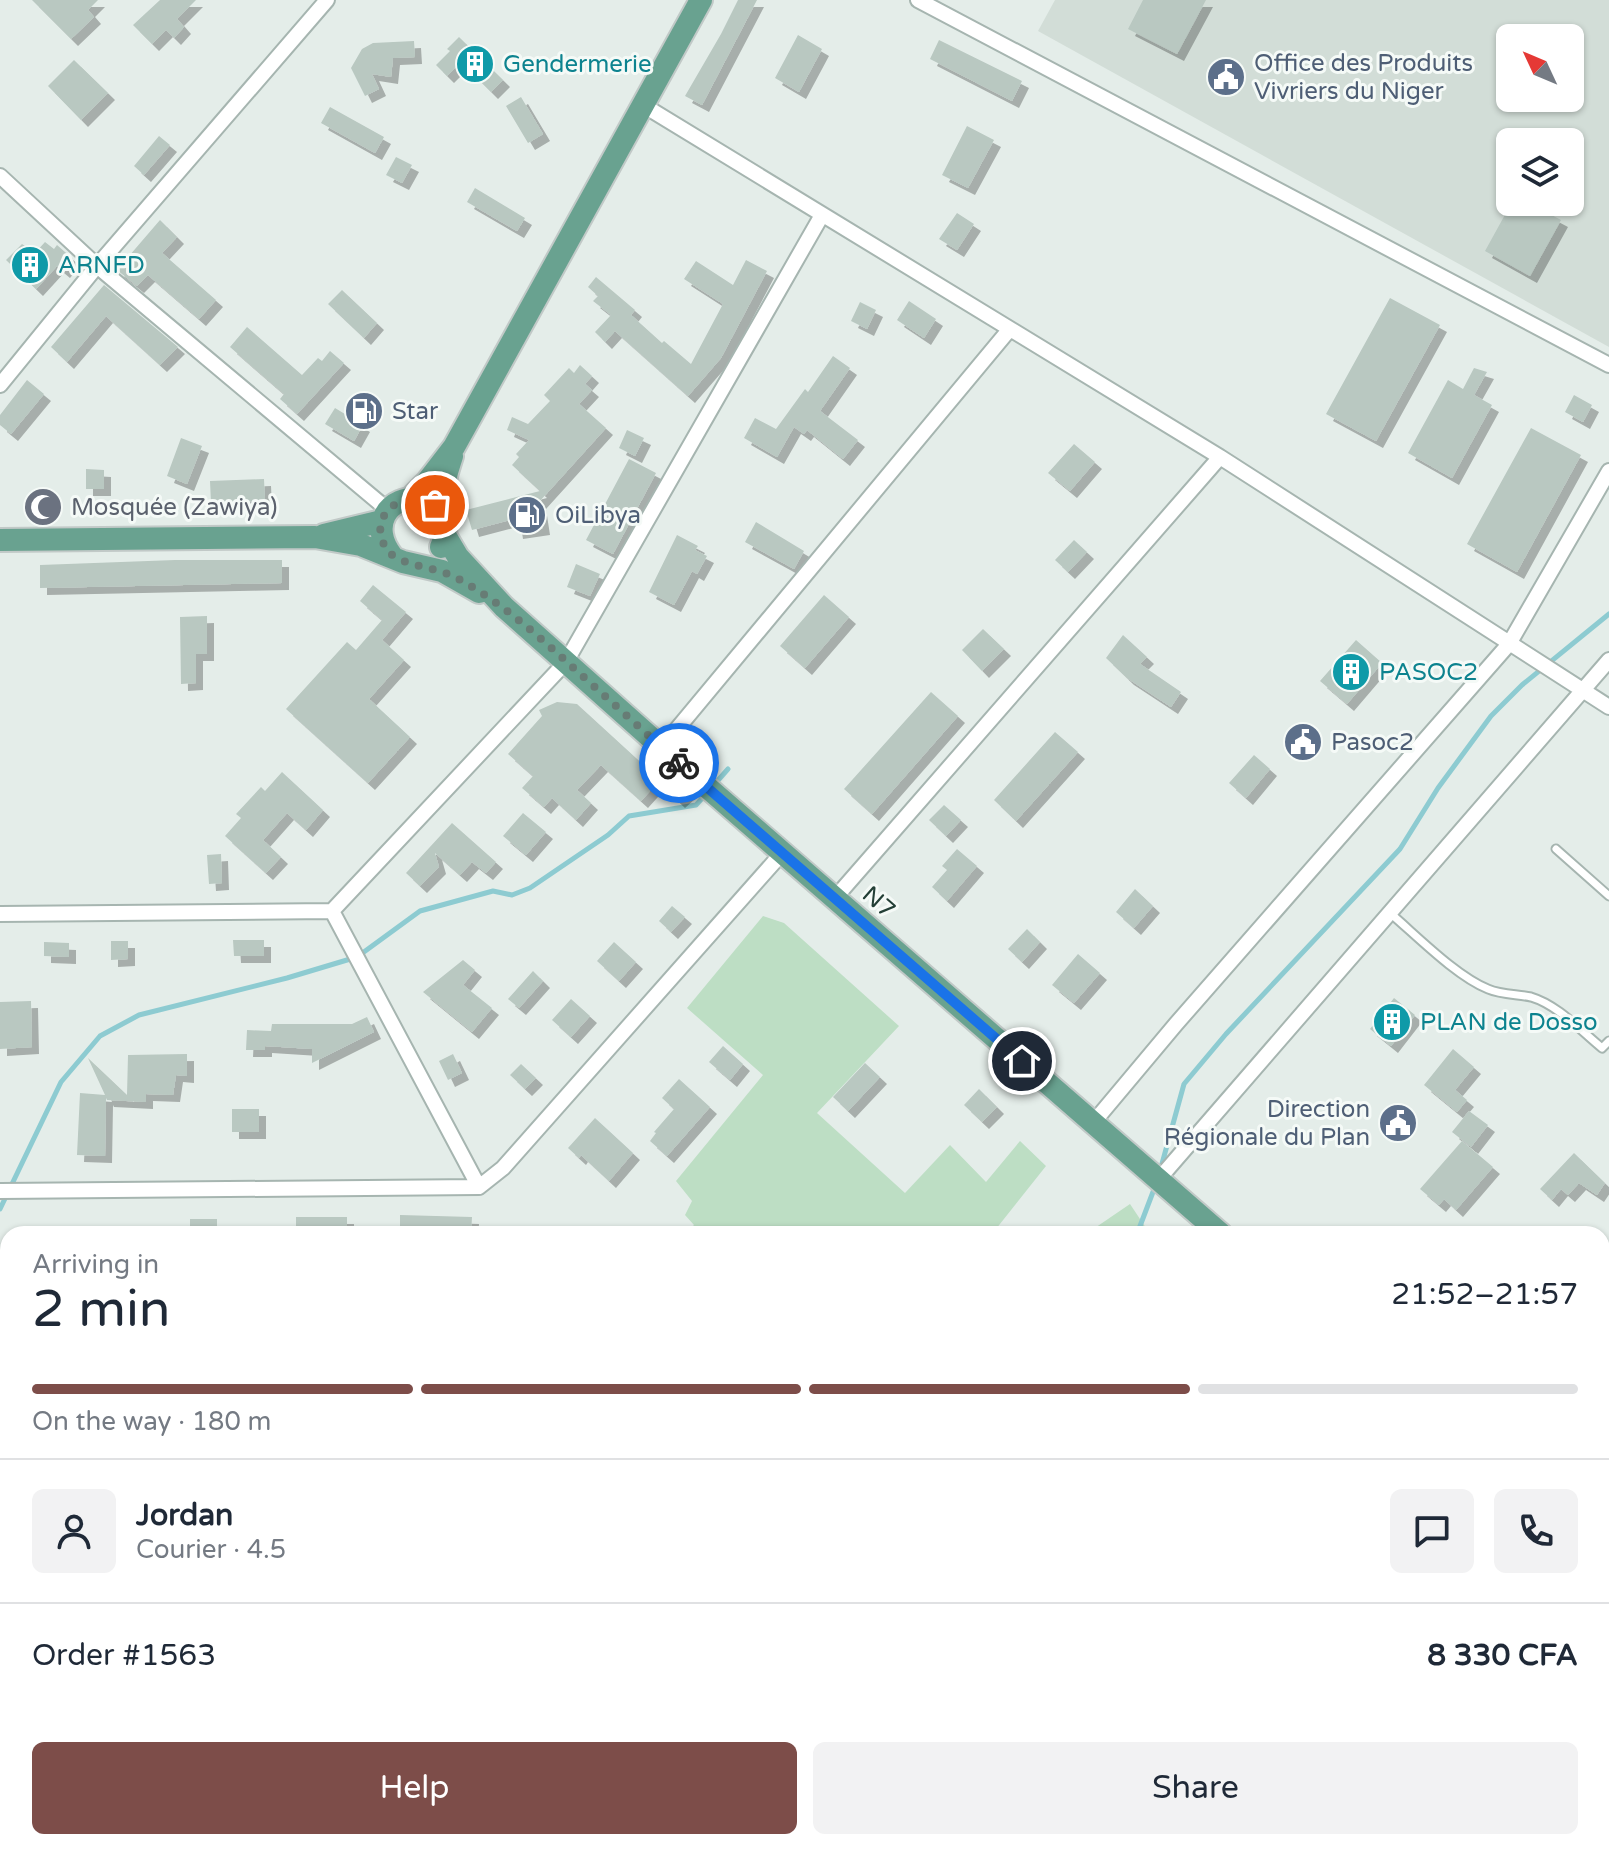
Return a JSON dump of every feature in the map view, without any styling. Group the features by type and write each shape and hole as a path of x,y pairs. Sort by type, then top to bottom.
{"main road":[{"path":"411,498 454,447 701,0"},
{"path":"416,564 429,560 439,552 444,525 442,491 454,447"},
{"path":"315,537 385,515 398,502 411,498 423,499 435,505 458,557 504,607"},
{"path":"385,515 381,534 384,546 392,556"},
{"path":"0,540 315,537 361,545 403,562 457,578 504,607"},
{"name":"N7","path":"504,607 1212,1226"}],"street":[{"path":"0,385 97,266 327,0"},
{"path":"918,0 1609,365"},
{"path":"643,105 1220,457 1609,707"},
{"path":"0,176 97,266 385,515"},
{"path":"0,914 332,911 566,662 822,215"},
{"path":"662,747 1009,330"},
{"path":"835,898 1220,457"},
{"path":"1093,1123 1509,644 1609,471"},
{"path":"1158,1180 1609,660"},
{"path":"0,1191 479,1187 503,1168 783,852"},
{"path":"332,911 479,1187"}],"lane":[{"path":"1556,849 1609,896"},
{"path":"1390,913 1450,964 1487,989 1512,996 1532,997 1562,1014 1602,1048 1609,1041"}],"shaded area":[{"path":"1055,0 1609,0 1609,347 1038,31"}],"green space":[{"path":"763,916 784,923 899,1026 817,1113 905,1193 950,1145 986,1182 1020,1141 1046,1166 998,1226 693,1226 685,1215 692,1201 676,1181 763,1075 687,1008"},
{"path":"1130,1204 1145,1226 1098,1226"}],"building":[{"path":"32,0 98,0 88,10 94,17 71,39"},
{"path":"160,0 196,0 177,19 184,27 174,38 166,30 152,44 133,25"},
{"path":"738,0 757,0 702,105 685,96"},
{"path":"1143,0 1206,0 1177,54 1128,29"},
{"path":"798,35 822,49 799,92 775,78"},
{"name":"Gendermerie","path":"459,37 503,80 491,92 461,62 447,76 436,65"},
{"path":"939,40 1022,81 1012,101 930,59"},
{"path":"414,41 415,57 393,58 391,77 372,74 379,89 365,96 351,68 362,49 373,43"},
{"path":"74,60 108,93 81,120 48,86"},
{"path":"521,97 543,134 528,143 506,106"},
{"path":"330,107 384,137 375,153 321,123"},
{"path":"967,126 994,140 968,188 942,175"},
{"path":"159,136 170,145 144,175 134,166"},
{"path":"396,157 412,165 402,183 386,175"},
{"path":"475,188 525,218 517,231 467,202"},
{"path":"957,213 974,224 957,250 939,239"},
{"path":"1504,216 1553,216 1561,220 1530,276 1485,251"},
{"path":"160,220 177,237 162,253 216,300 199,319 148,275 137,286 117,270"},
{"name":"ARNFD","path":"45,242 54,249 57,245 73,259 63,271 57,266 36,289 6,260 22,244 35,253"},
{"path":"746,260 767,271 721,358 688,396 615,331 605,342 595,332 611,315 593,301 598,296 588,287 596,277 635,310 631,315 691,364 723,304 684,279 696,261 733,285"},
{"path":"104,285 178,347 160,365 106,316 67,362 51,347"},
{"path":"342,290 377,323 364,338 328,304"},
{"path":"1390,298 1440,325 1376,441 1326,414"},
{"path":"909,301 936,319 924,338 897,320"},
{"path":"860,302 876,310 867,329 851,321"},
{"path":"247,327 302,375 318,358 322,361 330,351 344,363 297,414 280,399 284,394 230,347"},
{"path":"833,356 850,368 820,411 858,440 843,459 807,430 804,434 794,427 777,457 744,438 755,418 776,429 805,389 808,392"},
{"path":"580,365 592,376 585,384 592,390 579,404 606,428 539,502 543,528 516,532 514,519 472,530 466,510 540,491 512,465 519,457 516,454 529,440 507,430 512,417 528,424 550,401 544,395 569,368 574,373"},
{"path":"1474,368 1487,372 1474,395 1492,405 1452,478 1408,453 1448,380 1463,389"},
{"path":"27,380 44,394 11,434 0,425 0,415"},
{"path":"1574,395 1592,405 1583,422 1565,412"},
{"path":"335,408 363,425 354,441 325,424"},
{"path":"1531,428 1581,455 1517,572 1467,544"},
{"path":"627,430 644,438 635,456 619,448"},
{"path":"181,438 202,446 187,484 167,476"},
{"path":"1074,444 1095,462 1070,491 1048,473"},
{"path":"629,459 656,473 613,554 586,540"},
{"path":"86,469 104,470 104,489 86,489"},
{"path":"264,479 265,501 211,503 210,481"},
{"path":"756,522 804,551 794,569 745,542"},
{"path":"677,535 698,546 695,550 707,556 697,574 692,571 674,605 649,592"},
{"path":"1074,540 1087,552 1068,572 1055,560"},
{"path":"282,560 282,583 40,588 40,565"},
{"path":"576,564 600,574 590,596 567,587"},
{"path":"373,585 406,612 382,640 404,660 369,699 410,737 368,783 286,709 347,642 356,650 382,620 360,601"},
{"path":"824,595 849,617 805,668 780,646"},
{"path":"207,616 207,654 196,654 196,683 181,684 180,617"},
{"path":"983,629 1004,649 982,671 962,650"},
{"path":"1123,635 1147,657 1140,664 1181,692 1171,707 1127,678 1106,658"},
{"name":"PASOC2","path":"1356,640 1382,663 1347,704 1320,681"},
{"path":"931,692 958,716 872,814 844,789"},
{"path":"557,702 577,704 660,780 641,801 601,765 577,790 591,803 576,820 552,798 544,807 522,788 533,776 508,754 542,716 539,710"},
{"path":"1055,732 1078,752 1016,821 994,800"},
{"path":"1254,755 1270,769 1246,798 1229,783"},
{"path":"282,772 323,810 306,830 287,813 263,840 281,857 266,873 225,836 241,818 236,814 261,787 265,791"},
{"path":"669,775 688,792 678,801 660,784"},
{"path":"944,805 961,820 946,836 929,820"},
{"path":"523,813 546,832 526,855 503,836"},
{"path":"452,823 496,862 486,873 472,862 460,875 435,853 439,867 420,886 406,873"},
{"path":"957,849 977,866 947,901 932,887 947,870 942,866"},
{"path":"221,854 222,883 209,884 207,855"},
{"path":"1135,889 1153,906 1134,928 1116,912"},
{"path":"672,906 685,917 671,932 659,921"},
{"path":"1027,929 1040,942 1022,962 1008,949"},
{"path":"233,940 264,940 264,956 234,956"},
{"path":"111,941 128,941 128,959 111,960"},
{"path":"44,942 69,943 69,957 44,956"},
{"path":"614,942 636,962 619,981 597,961"},
{"path":"1078,954 1100,973 1074,1003 1052,985"},
{"path":"463,960 475,970 463,985 492,1008 472,1032 423,992"},
{"path":"533,971 543,981 519,1008 508,999"},
{"name":"PLAN de Dosso","path":"1394,998 1415,1015 1391,1046 1370,1029"},
{"path":"571,999 590,1016 571,1037 552,1020"},
{"path":"31,1001 32,1047 0,1049 0,1002"},
{"path":"367,1017 374,1032 312,1063 312,1049 265,1046 265,1050 246,1050 247,1030 271,1031 272,1024 352,1024"},
{"path":"723,1046 743,1064 730,1080 709,1062"},
{"path":"1453,1049 1474,1067 1455,1090 1467,1100 1457,1112 1424,1085"},
{"path":"187,1054 187,1076 176,1075 173,1095 146,1094 146,1102 106,1098 105,1156 77,1155 80,1093 105,1095 88,1058 127,1095 128,1055"},
{"path":"453,1054 462,1073 448,1080 439,1061"},
{"path":"865,1063 880,1077 848,1111 833,1097"},
{"path":"521,1064 536,1078 525,1089 510,1075"},
{"path":"679,1079 710,1107 667,1156 650,1141 674,1109 662,1098"},
{"path":"979,1089 997,1107 982,1122 964,1105"},
{"path":"232,1109 259,1109 259,1132 232,1132"},
{"path":"1469,1111 1488,1125 1471,1147 1452,1132"},
{"path":"595,1118 633,1153 609,1181 581,1155 579,1158 568,1148"},
{"path":"1462,1141 1493,1167 1456,1210 1444,1199 1439,1205 1420,1189"},
{"path":"1574,1153 1605,1183 1597,1195 1579,1183 1568,1195 1561,1189 1552,1200 1540,1189"},
{"path":"400,1215 472,1217 471,1226 400,1226"},
{"path":"296,1217 347,1217 347,1226 296,1226"},
{"path":"190,1219 217,1219 217,1226 190,1226"}],"waterway":[{"path":"1160,1171 1184,1084 1226,1034 1400,849 1438,788 1491,716 1522,685 1609,614"},
{"path":"713,786 728,769"},
{"path":"0,1209 61,1082 100,1036 139,1015 357,957 420,911 493,891 512,895 530,888 608,835 629,816 696,805 706,794"},
{"path":"1140,1226 1156,1184"}],"way so far":[{"path":"435,505 411,498 398,502 388,510 382,521 381,534 384,546 392,556 403,562 442,571 504,607 679,763"}],"place":[{"name":"Gendermerie","path":"475,64"},
{"name":"Office des Produits Vivriers du Niger","path":"1226,77"},
{"name":"ARNFD","path":"30,265"},
{"name":"Star","path":"364,411"},
{"name":"Mosquée (Zawiya)","path":"43,507"},
{"name":"OiLibya","path":"527,515"},
{"name":"PASOC2","path":"1351,672"},
{"name":"Pasoc2","path":"1303,742"},
{"name":"PLAN de Dosso","path":"1392,1022"},
{"name":"Direction Régionale du Plan","path":"1398,1123"}],"route":[{"path":"679,763 1022,1061"}]}
